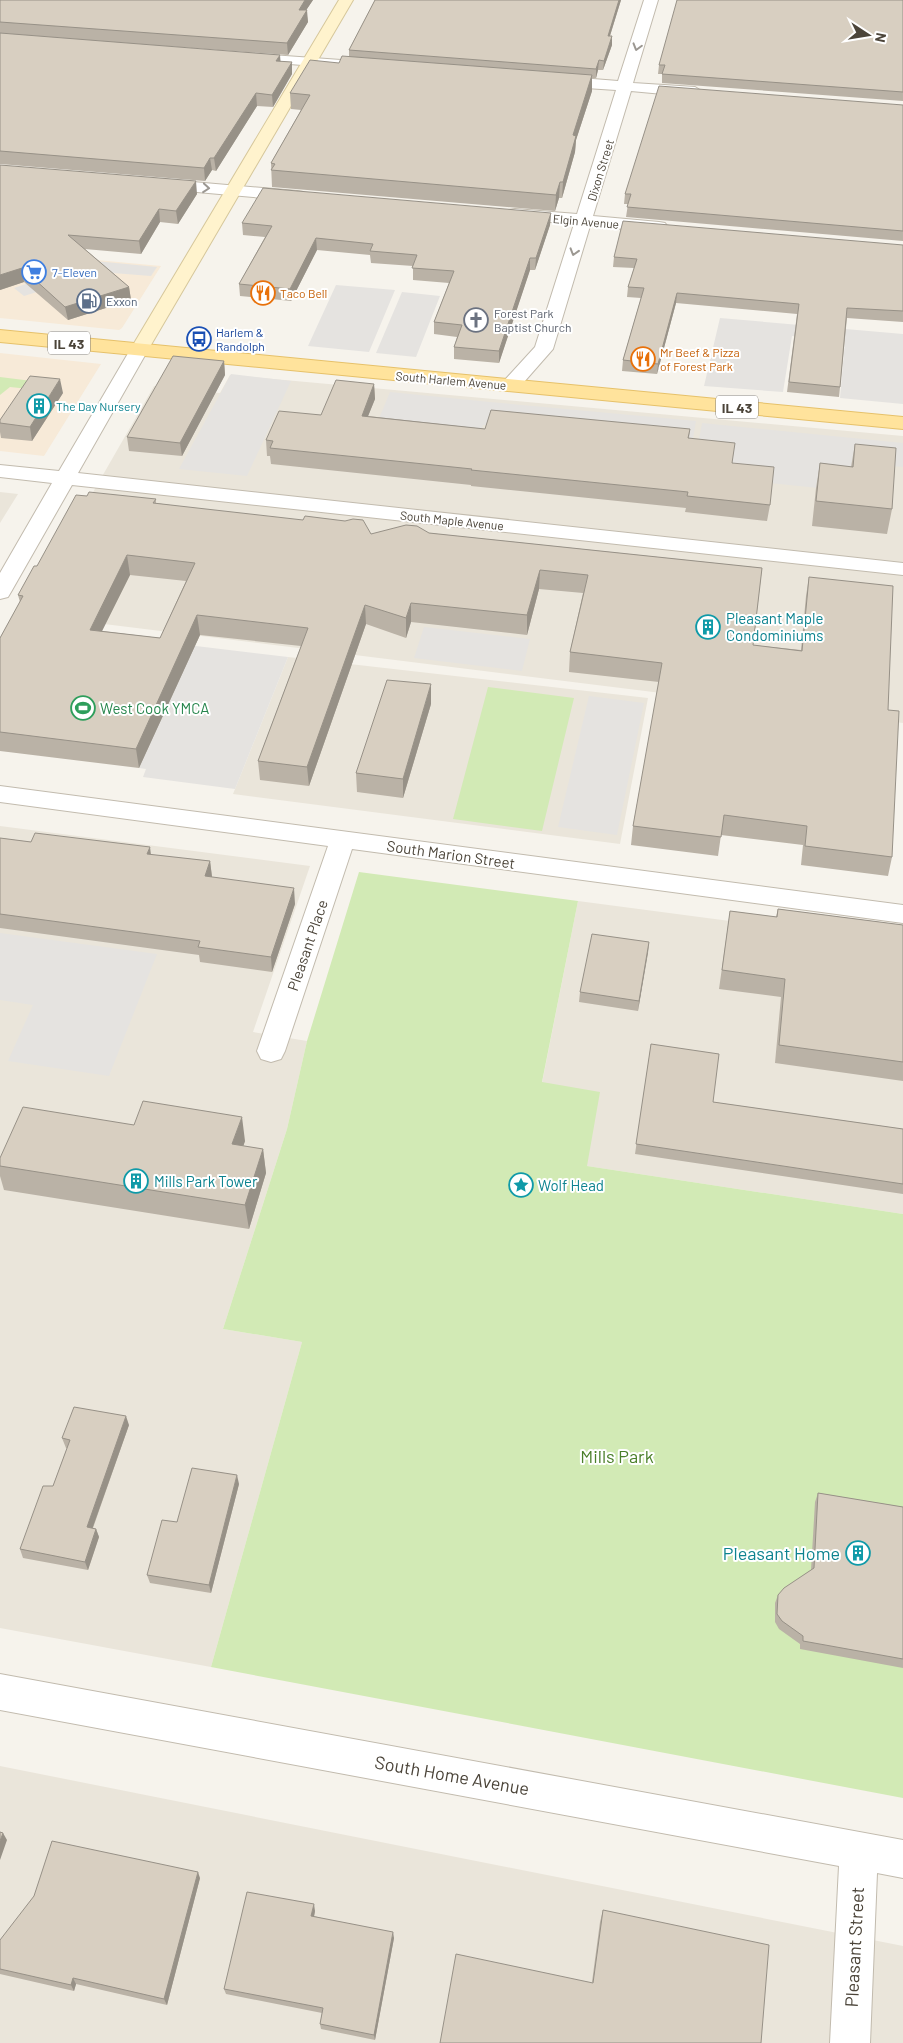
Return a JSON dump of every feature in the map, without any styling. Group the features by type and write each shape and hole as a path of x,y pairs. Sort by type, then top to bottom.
{"main road":[{"name":"South Harlem Avenue","path":"0,336 903,423"}],"street":[{"path":"0,592 139,350 346,0"},
{"name":"Dixon Street","path":"510,386 544,349 651,0"},
{"path":"232,56 354,65"},
{"path":"542,80 710,93"},
{"path":"143,182 311,197"},
{"name":"Elgin Avenue","path":"498,213 680,228"},
{"name":"South Maple Avenue","path":"0,471 903,569"},
{"name":"South Marion Street","path":"0,794 903,914"},
{"name":"Pleasant Place","path":"271,1051 343,839"},
{"name":"South Home Avenue","path":"0,1692 903,1859"},
{"name":"Pleasant Street","path":"850,2043 859,1851"}],"shaded area":[{"path":"0,251 161,266 119,330 0,318"},
{"path":"95,261 157,267 151,276 100,272 24,296 14,288"},
{"path":"336,285 395,290 369,352 308,346"},
{"path":"402,292 440,296 416,357 376,353"},
{"path":"720,318 903,334 903,404 840,398 845,341 792,336 783,392 704,386"},
{"path":"0,353 101,364 44,456 0,451"},
{"path":"231,374 291,381 247,476 179,469"},
{"path":"230,375 903,436 903,723 23,614 154,386 220,393"},
{"path":"390,392 696,421 692,444 688,445 483,425 476,444 378,421"},
{"path":"702,423 903,443 903,467 891,466 848,491 730,479 696,455"},
{"path":"0,492 18,494 0,523"},
{"path":"424,627 530,639 522,671 414,658"},
{"path":"55,629 288,657 235,789 143,777 146,769 139,768 188,660"},
{"path":"288,657 648,698 620,844 233,794"},
{"path":"589,696 644,703 617,835 558,827"},
{"path":"0,826 310,866 253,1032 307,1041 287,1129 223,1329 302,1342 211,1667 0,1628"},
{"path":"578,901 768,926 903,1012 903,1214 587,1166 542,1083"},
{"path":"0,933 157,954 109,1076 8,1061 33,1005 0,1000"},
{"path":"0,1766 903,1946 903,2043 0,2043"}],"green space":[{"path":"0,377 40,382 29,389 10,387 0,395"},
{"path":"488,687 574,698 542,831 453,819"},
{"name":"Mills Park","path":"359,872 578,901 542,1082 600,1092 587,1166 903,1214 903,1798 211,1667 302,1342 223,1329 287,1129 307,1041"}],"building":[{"path":"0,0 305,0 299,10 307,10 287,43 0,22"},
{"path":"375,0 619,0 608,36 612,36 604,61 599,60 596,69 349,50"},
{"path":"677,0 903,0 903,92 662,74 665,65 659,65"},
{"path":"0,33 280,55 276,61 292,62 272,95 256,93 214,158 210,158 204,168 0,151"},
{"path":"342,56 592,75 573,135 576,136 563,182 560,182 556,195 271,170 275,164 271,163 310,95 290,93 310,60 339,63"},
{"path":"659,86 903,105 903,231 627,207 631,194 625,194"},
{"path":"0,165 196,181 176,211 159,209 139,241 68,235 129,287 65,307 22,268 0,275"},
{"path":"263,188 551,213 536,258 530,258 499,351 454,347 462,325 434,322 454,271 412,268 417,255 370,251 373,244 316,238 290,289 239,284 272,226 242,223"},
{"path":"623,221 903,245 903,311 847,308 840,387 789,382 799,304 677,293 658,364 623,360 644,288 628,287 637,259 614,257"},
{"path":"173,356 224,361 180,443 127,437"},
{"path":"30,376 60,379 30,427 0,423 0,420"},
{"path":"336,380 374,384 362,416 485,429 491,410 690,429 688,438 735,443 732,463 774,467 770,505 687,496 688,492 270,448 273,441 266,440 279,411 321,415"},
{"path":"855,444 896,448 892,509 816,501 820,463 853,467"},
{"path":"89,492 156,499 153,503 303,520 305,516 345,521 353,519 363,520 371,534 406,525 417,526 429,533 762,568 753,645 802,651 809,577 893,586 888,710 899,711 892,857 805,846 807,826 724,815 721,837 633,826 662,663 570,652 588,575 540,570 527,615 411,603 406,618 365,605 307,767 258,761 308,628 197,615 136,749 0,732 0,638 23,596 18,595 34,566 37,566 76,495 87,496","holes":["127,555 195,563 160,638 90,630"]},
{"path":"387,680 431,684 403,779 356,773"},
{"path":"35,833 150,847 147,854 210,861 205,876 294,888 271,957 198,947 200,941 0,914 0,838 31,842"},
{"path":"778,909 903,925 903,1062 779,1045 785,979 722,970 730,911 777,917"},
{"path":"592,934 649,942 639,1001 580,992"},
{"path":"651,1044 719,1054 713,1102 903,1129 903,1184 636,1144"},
{"name":"Mills Park Tower","path":"143,1101 242,1117 232,1144 263,1149 245,1205 0,1166 0,1158 23,1107 134,1125"},
{"path":"74,1407 126,1416 87,1527 96,1529 85,1562 20,1549 43,1486 53,1486 70,1440 62,1438"},
{"path":"192,1468 237,1475 209,1585 147,1575 162,1520 177,1522"},
{"name":"Pleasant Home","path":"818,1493 903,1507 903,1659 803,1641 803,1636 782,1621 777,1614 778,1595 784,1588 814,1568"},
{"path":"52,1841 198,1872 164,1999 73,1978 71,1985 0,1969 0,1940 34,1896"},
{"path":"247,1892 314,1904 311,1916 393,1932 374,2035 320,2024 323,2008 224,1989"},
{"path":"603,1910 769,1945 761,2043 440,2043 456,1954 593,1983"}],"place":[{"name":"7-Eleven","path":"34,272"},
{"name":"Taco Bell","path":"263,293"},
{"name":"Exxon","path":"89,301"},
{"name":"Forest Park Baptist Church","path":"476,320"},
{"name":"Harlem & Randolph","path":"199,339"},
{"name":"Mr Beef & Pizza of Forest Park","path":"643,359"},
{"name":"The Day Nursery","path":"39,406"},
{"name":"Pleasant Maple Condominiums","path":"708,627"},
{"name":"West Cook YMCA","path":"83,708"},
{"name":"Mills Park Tower","path":"136,1181"},
{"name":"Wolf Head","path":"521,1185"},
{"name":"Pleasant Home","path":"858,1553"}]}
